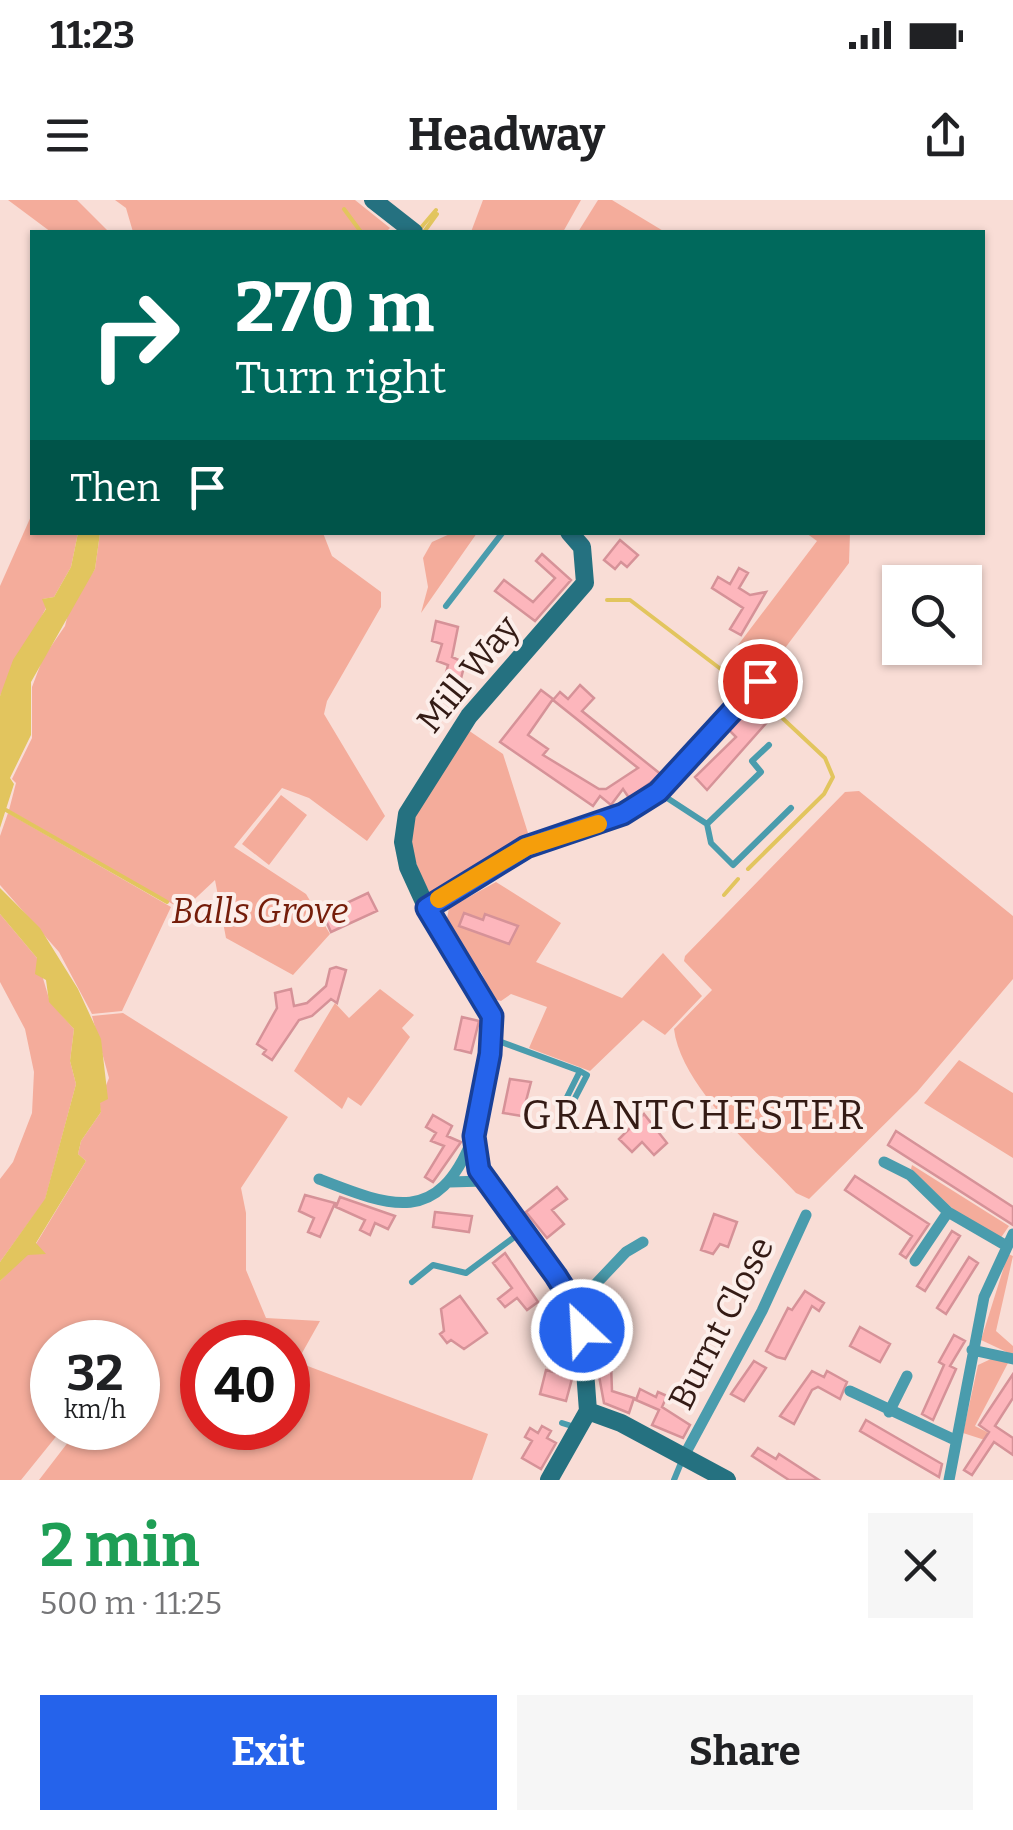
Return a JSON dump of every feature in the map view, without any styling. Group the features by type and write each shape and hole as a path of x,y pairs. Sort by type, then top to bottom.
{"street":[{"path":"373,200 410,229"},
{"name":"Mill Way","path":"427,908 408,867 403,842 407,814 499,677 585,583 582,547 572,535"},
{"path":"427,908 487,1004 492,1039 474,1151 484,1181 575,1306 586,1358 588,1411"},
{"path":"318,1179 397,1205 427,1200 450,1182 474,1136"},
{"path":"884,1162 910,1175 948,1212 1004,1246"},
{"path":"450,1182 484,1181"},
{"path":"915,1261 948,1212"},
{"name":"Burnt Close","path":"684,1456 762,1311 806,1215"},
{"path":"949,1480 984,1297 1004,1246 1013,1234"},
{"path":"575,1306 626,1252 643,1242"},
{"path":"972,1350 1013,1359"},
{"path":"889,1412 907,1376"},
{"path":"850,1391 955,1440"},
{"path":"588,1411 727,1480"},
{"path":"550,1480 570,1426 588,1411"}],"lane":[{"path":"446,606 500,535"},
{"path":"427,908 526,847 623,814 658,792 760,681"},
{"path":"708,824 761,772 752,762 769,745"},
{"path":"658,792 708,824 711,842 733,865 791,808"},
{"path":"492,1039 587,1074 571,1098"},
{"path":"412,1282 433,1265 466,1272 522,1231"},
{"path":"674,1480 684,1456"}],"green space":[{"path":"8,200 77,200 107,230 48,230"},
{"path":"115,200 355,200 390,228 132,230 126,208"},
{"path":"483,200 581,200 564,230 472,230"},
{"path":"598,200 612,200 662,230 579,230"},
{"path":"30,518 30,535 78,535 71,567 54,597 43,599 46,608 0,696 0,586"},
{"name":"Balls Grove","path":"100,535 324,535 332,556 381,592 381,607 327,701 324,714 385,816 367,841 309,798 282,788 234,847 306,894 330,934 293,975 226,938 215,880 183,910 9,810 16,783 12,779 32,738 32,687 43,658 65,626 70,606 95,569"},
{"path":"448,535 476,535 421,613 428,587 423,558 432,542"},
{"path":"809,535 850,535 849,563 764,676 732,653 817,541"},
{"path":"468,730 503,754 528,833 430,893 418,867 412,825 426,789"},
{"path":"859,791 1013,916 1013,979 917,1092 809,1199 796,1193 705,1095 680,1051 674,1029 712,990 684,961 685,956 845,792"},
{"path":"281,795 307,815 269,865 242,844"},
{"path":"8,813 171,907 122,1011 92,1014 59,952 0,885 0,836"},
{"path":"496,882 561,923 536,962 622,998 663,953 702,996 665,1035 643,1020 590,1071 529,1048 547,1007 511,994 501,1001 494,999 481,972 445,929 449,908"},
{"path":"0,914 37,958 50,1002 74,1029 70,1061 76,1084 45,1200 0,1262 0,1179 13,1162 32,1113 34,1072 25,1029 0,982"},
{"path":"380,989 414,1015 402,1028 410,1037 361,1106 348,1097 342,1109 294,1071 335,1003 349,1018"},
{"path":"123,1013 288,1117 241,1188 246,1213 246,1270 266,1318 302,1320 180,1320 180,1450 310,1450 310,1367 488,1434 472,1480 39,1480 62,1450 160,1450 160,1320 30,1320 30,1450 45,1450 21,1480 0,1480 0,1281 36,1244 86,1161 78,1154 81,1141 101,1112 99,1103 109,1078 92,1016"},
{"path":"959,1060 1013,1093 1013,1158 924,1103"},
{"path":"912,1165 1009,1226 1000,1239 956,1212 911,1169"},
{"path":"1008,1254 1013,1256 996,1331 1013,1346 1013,1355 981,1340"},
{"path":"310,1320 320,1321 310,1339"},
{"path":"993,1358 1008,1363 975,1426 993,1435 991,1442 963,1433 978,1365"}],"shaded area":[{"path":"78,535 100,535 95,569 31,682 31,735 10,778 14,784 0,828 0,696 13,660 46,609 42,599 54,597 71,567"},
{"path":"0,888 40,928 78,989 101,1039 108,1099 100,1103 101,1112 81,1141 78,1154 86,1161 36,1243 46,1254 28,1255 0,1281 0,1262 45,1199 76,1084 70,1061 74,1029 49,1002 46,980 35,974 37,958 0,914"}],"building":[{"path":"620,540 638,555 627,567 621,562 615,569 604,560"},
{"path":"542,554 571,580 535,621 495,591 504,580 533,602 555,578 536,561"},
{"path":"739,568 748,573 739,588 750,595 766,592 741,635 730,629 743,608 712,588 718,577 730,584"},
{"path":"436,621 458,627 452,657 465,663 458,690 442,688 448,665 437,661 442,644 432,641"},
{"path":"580,685 594,698 582,711 663,776 656,784 653,781 629,798 623,789 611,805 600,796 593,806 500,742 541,690 553,699 528,735 548,749 543,755 599,789 606,789 638,768 553,700 560,692 568,699"},
{"path":"750,704 768,721 707,790 695,777 736,737 727,728"},
{"path":"368,893 377,911 331,932 323,914"},
{"path":"464,913 483,920 485,914 518,926 509,944 459,926"},
{"path":"330,969 346,970 337,1003 331,999 312,1016 299,1020 272,1060 263,1054 266,1050 257,1044 277,1008 275,993 291,989 294,1006 307,1003 326,986"},
{"path":"462,1017 479,1021 471,1053 455,1049"},
{"path":"510,1079 531,1082 522,1116 503,1113"},
{"path":"644,1114 667,1143 654,1155 642,1142 632,1152 619,1139"},
{"path":"433,1115 452,1126 447,1136 461,1142 433,1182 425,1177 444,1146 431,1141 436,1133 426,1127"},
{"path":"896,1131 1013,1207 1013,1225 888,1145"},
{"path":"855,1176 929,1224 906,1258 900,1254 912,1236 845,1190"},
{"path":"557,1187 567,1199 552,1210 564,1224 547,1238 526,1212"},
{"path":"305,1195 335,1203 320,1237 308,1232 314,1218 299,1211"},
{"path":"340,1197 395,1216 388,1229 375,1223 370,1235 360,1230 365,1220 336,1207"},
{"path":"435,1212 472,1216 469,1232 433,1227"},
{"path":"714,1214 737,1222 728,1247 720,1244 713,1254 701,1250"},
{"path":"952,1231 960,1236 925,1291 917,1286"},
{"path":"505,1253 538,1302 527,1310 517,1298 505,1307 498,1299 512,1288 493,1263"},
{"path":"969,1257 978,1263 946,1314 937,1308"},
{"path":"805,1291 824,1303 819,1311 812,1306 785,1359 777,1357 766,1351 788,1308 792,1310"},
{"path":"460,1296 487,1333 464,1349 451,1340 447,1343 440,1334 444,1331 441,1309"},
{"path":"860,1327 890,1344 880,1362 850,1346"},
{"path":"599,1334 610,1334 612,1391 634,1398 629,1413 604,1403 597,1365"},
{"path":"954,1335 965,1341 950,1366 956,1369 933,1420 922,1414 944,1365 939,1362"},
{"path":"570,1336 573,1375 566,1401 540,1394 546,1370 561,1374 557,1337"},
{"path":"754,1361 766,1368 744,1401 731,1394"},
{"path":"812,1371 824,1377 827,1371 847,1382 840,1399 818,1387 812,1390 794,1424 780,1416"},
{"path":"1013,1374 1013,1398 995,1426 1013,1438 1013,1455 994,1442 972,1475 964,1470 989,1432 979,1425"},
{"path":"640,1389 656,1397 658,1392 667,1396 662,1407 690,1425 683,1438 652,1425 659,1410 636,1400"},
{"path":"866,1420 942,1464 939,1477 860,1431"},
{"path":"542,1426 551,1431 547,1438 556,1443 541,1469 522,1458 532,1441 525,1437 530,1428 538,1433"},
{"path":"758,1448 776,1459 779,1454 819,1480 789,1480 752,1456"}],"waterway":[{"path":"344,209 360,230"},
{"path":"419,230 436,210"},
{"path":"425,230 437,214"},
{"path":"607,600 630,600 743,686"},
{"path":"748,869 824,794 833,777 825,758 762,699"},
{"path":"6,810 167,902"},
{"path":"724,895 738,879"}],"slow traffic":[{"path":"439,899 526,847 598,824"}],"district":[{"name":"GRANTCHESTER","path":"694,1116"}],"route":[{"path":"582,1330 575,1306 556,1276 479,1170 474,1136 490,1054 492,1016 427,908 492,864 526,847 623,814 658,792 760,681"}]}
